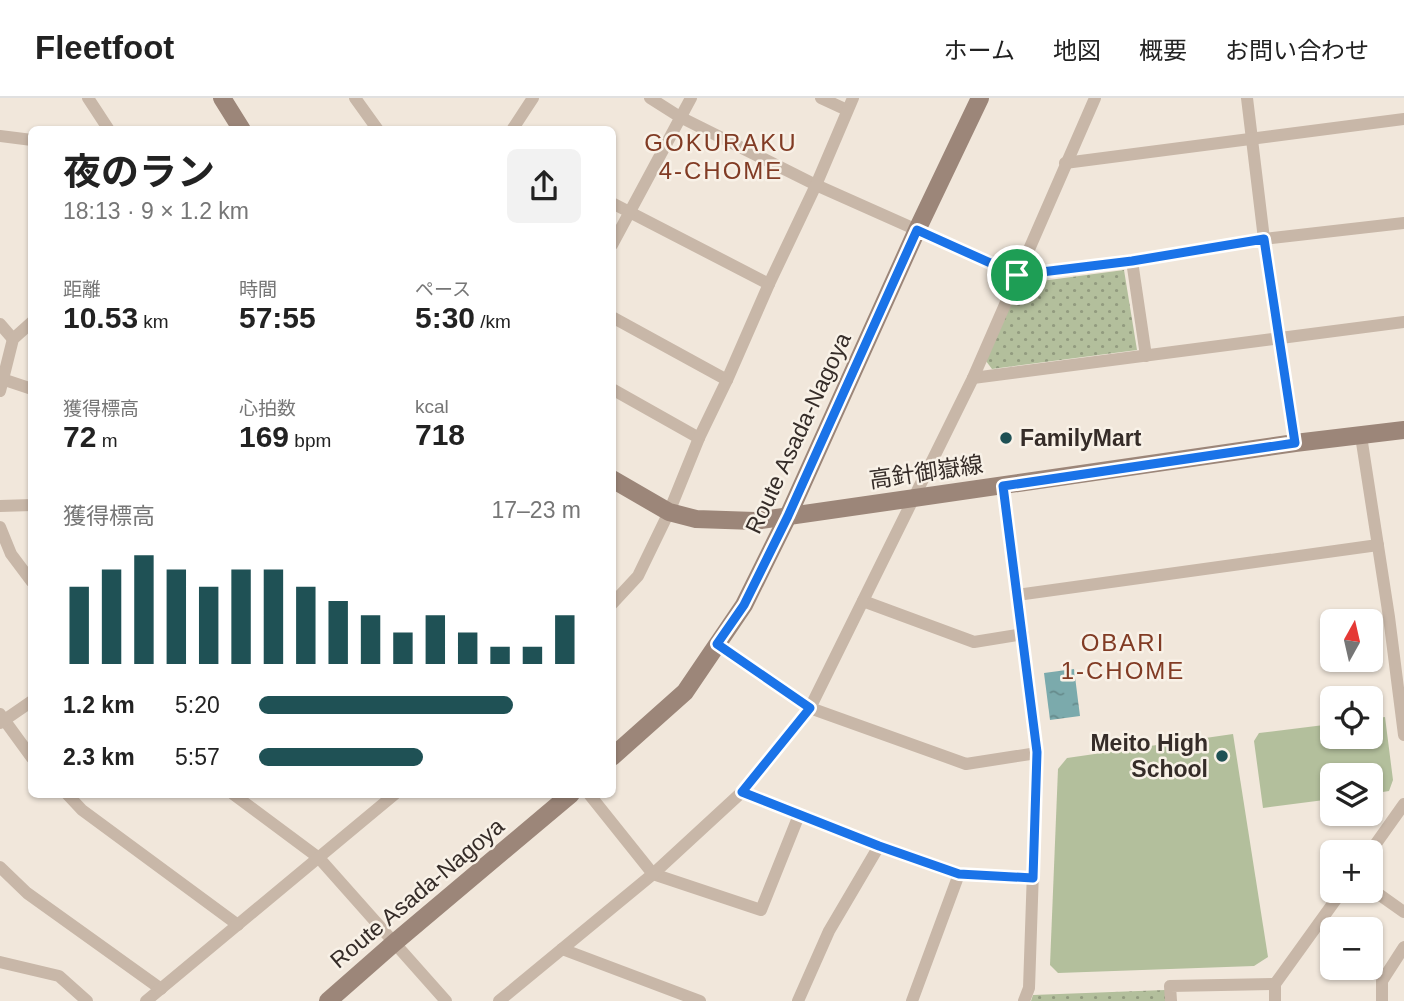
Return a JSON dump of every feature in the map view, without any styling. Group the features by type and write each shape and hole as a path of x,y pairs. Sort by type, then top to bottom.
{"main road":[{"path":"222,98 240,126"},
{"name":"Route Asada-Nagoya","path":"616,753 685,692 744,605 788,516 917,230 980,98"},
{"name":"高針御嶽線","path":"616,481 668,512 696,520 755,521 1295,443 1404,430"},
{"name":"Route Asada-Nagoya","path":"328,1001 565,798"}],"street":[{"path":"88,98 106,126"},
{"path":"355,98 375,126"},
{"path":"515,126 533,98"},
{"path":"650,98 680,117 816,186 1017,275 1132,261 1264,239 1404,223"},
{"path":"616,238 691,98"},
{"path":"616,600 638,576 816,186 850,104 821,98"},
{"path":"499,1001 653,874 742,792 810,708 973,378 1095,98"},
{"path":"1247,98 1264,239 1295,443"},
{"path":"1065,163 1404,120"},
{"path":"0,136 28,140"},
{"path":"616,205 769,284"},
{"path":"1132,261 1146,356"},
{"path":"616,319 727,380"},
{"path":"973,378 1404,322"},
{"path":"0,324 13,339"},
{"path":"28,326 13,339 1,385 28,389"},
{"path":"616,391 699,438"},
{"path":"1361,436 1404,734"},
{"path":"1003,486 1037,752 1029,988 1024,1001"},
{"path":"0,506 28,505"},
{"path":"0,527 12,554 28,576"},
{"path":"1017,595 1378,545"},
{"path":"863,601 974,642 1023,634"},
{"path":"1389,617 1404,615"},
{"path":"717,644 810,708 967,764 1037,752"},
{"path":"28,703 1,720 28,753"},
{"path":"742,792 959,874 1033,878"},
{"path":"70,798 82,810 238,925"},
{"path":"238,798 319,858 446,1001"},
{"path":"146,1001 390,798"},
{"path":"592,798 653,874 761,910 799,815"},
{"path":"1378,840 1404,804"},
{"path":"798,1001 829,931 879,846"},
{"path":"0,867 27,893 161,989"},
{"path":"912,1001 959,874"},
{"path":"1383,897 1404,912"},
{"path":"1275,1001 1275,984 1333,903"},
{"path":"1382,1001 1382,981 1404,947"},
{"path":"562,949 691,999"},
{"path":"0,962 59,976 87,1001"},
{"path":"1171,1001 1170,986 1275,984"}],"green space":[{"path":"1124,270 1137,350 992,369 986,361 1019,284"},
{"path":"1383,717 1393,780 1389,791 1383,792 1383,763 1320,763 1320,801 1263,808 1254,741 1259,733 1320,725 1320,749 1383,749"},
{"path":"1233,734 1268,957 1254,966 1058,973 1050,965 1058,769 1067,758"},
{"path":"1165,990 1165,1001 1031,1001 1033,995"}],"water":[{"path":"1074,669 1080,716 1050,720 1044,673"}],"place":[{"name":"FamilyMart","path":"1006,438"},
{"name":"Meito High School","path":"1222,756"}],"district":[{"name":"GOKURAKU 4-CHOME","path":"721,156"},
{"name":"OBARI 1-CHOME","path":"1123,656"}],"route":[{"path":"917,230 1017,275 1132,261 1264,239 1295,443 1003,486 1037,752 1033,878 959,874 742,792 810,708 717,644 744,605 788,516 917,230"}]}
